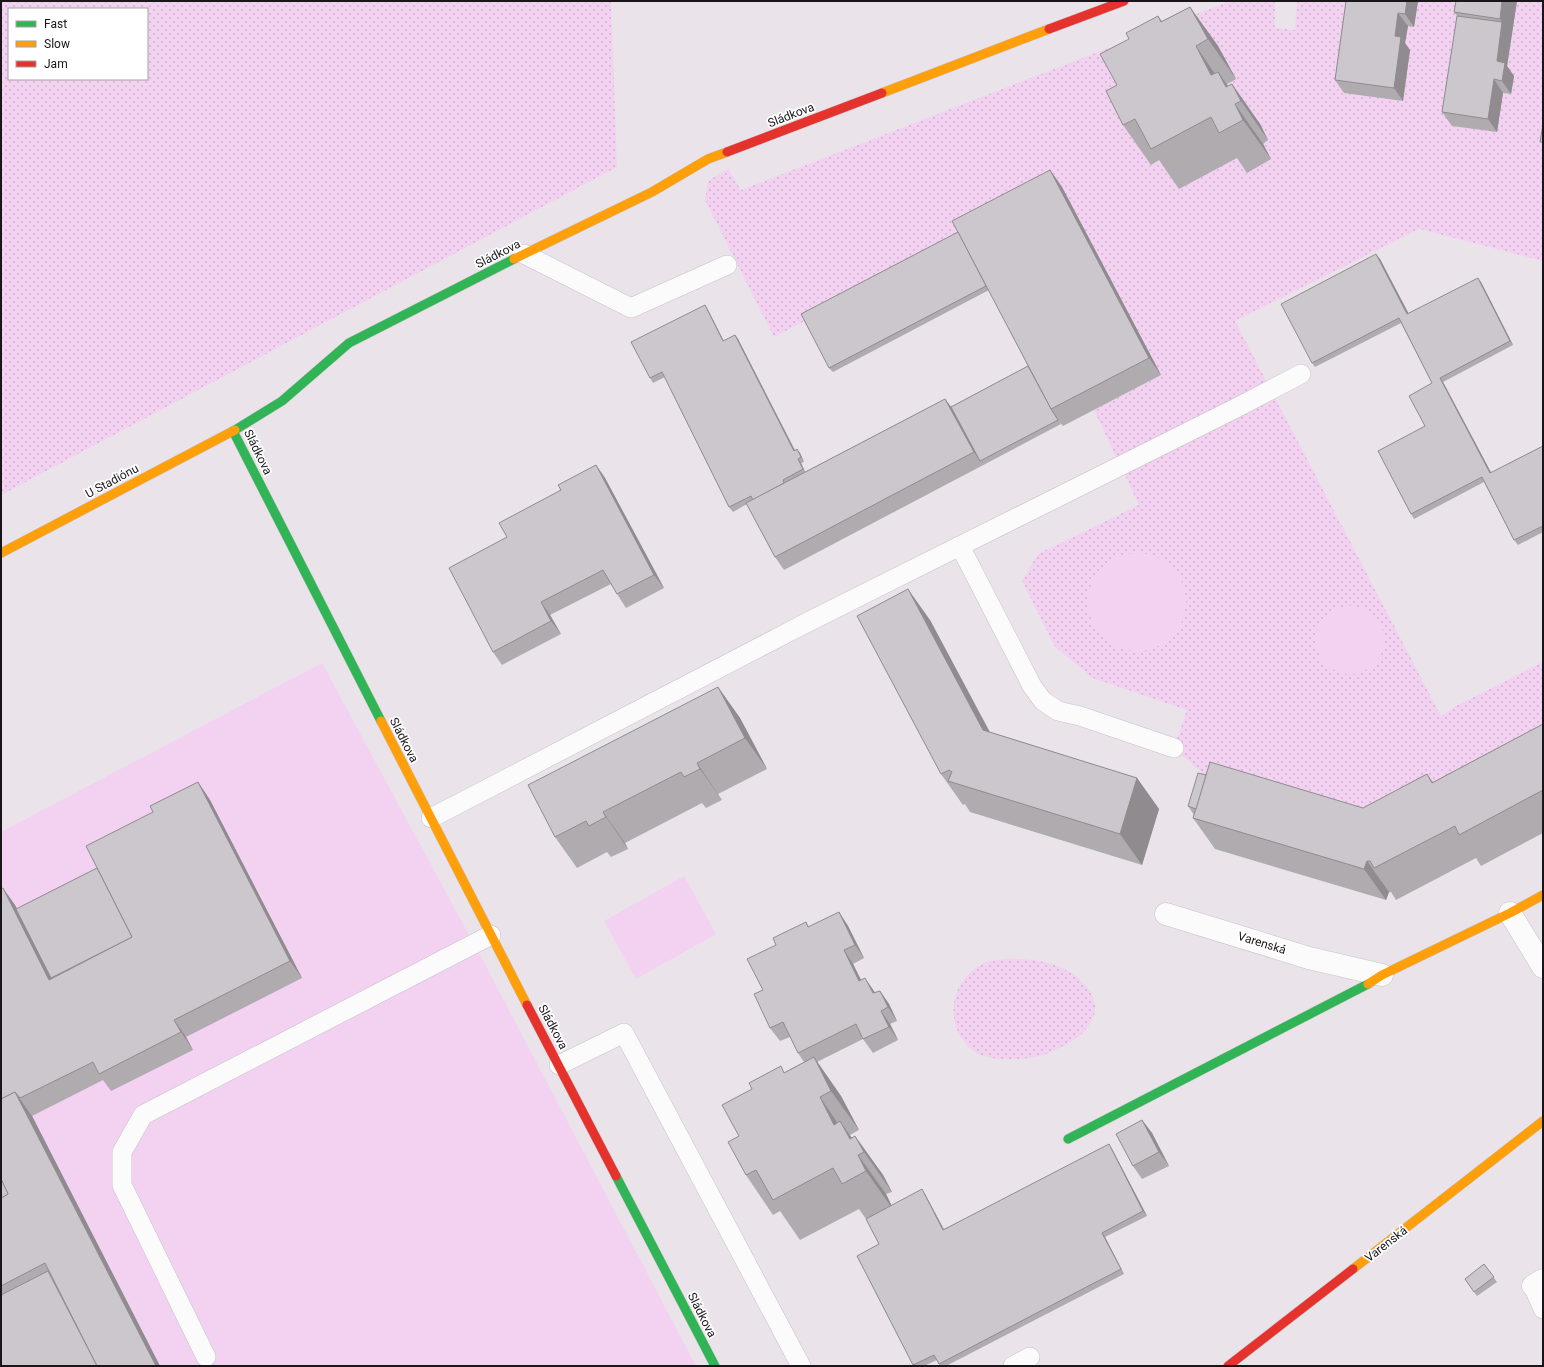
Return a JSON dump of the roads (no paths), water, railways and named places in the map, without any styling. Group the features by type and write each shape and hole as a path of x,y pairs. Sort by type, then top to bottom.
{"street":[{"name":"Sládkova","path":"715,1366 491,935 233,431 282,401 349,343 524,254 652,192 708,159 1124,1"},
{"name":"U Stadiónu","path":"1,553 233,431"},
{"path":"1068,1139 1278,1031 1382,975 1510,913 1543,895"},
{"path":"1510,913 1543,967"},
{"name":"Varenská","path":"1166,914 1309,958 1382,975"},
{"name":"Varenská","path":"1228,1366 1543,1121"}],"lane":[{"path":"524,254 631,308 727,265"},
{"path":"431,818 806,623 1301,374"},
{"path":"960,546 1025,672 1043,701 1058,711 1080,716 1174,748"},
{"path":"206,1357 122,1185 122,1152 143,1115 491,935"},
{"path":"559,1065 624,1033 801,1366"},
{"path":"1538,1283 1543,1309"},
{"path":"1013,1366 1030,1357"}]}
